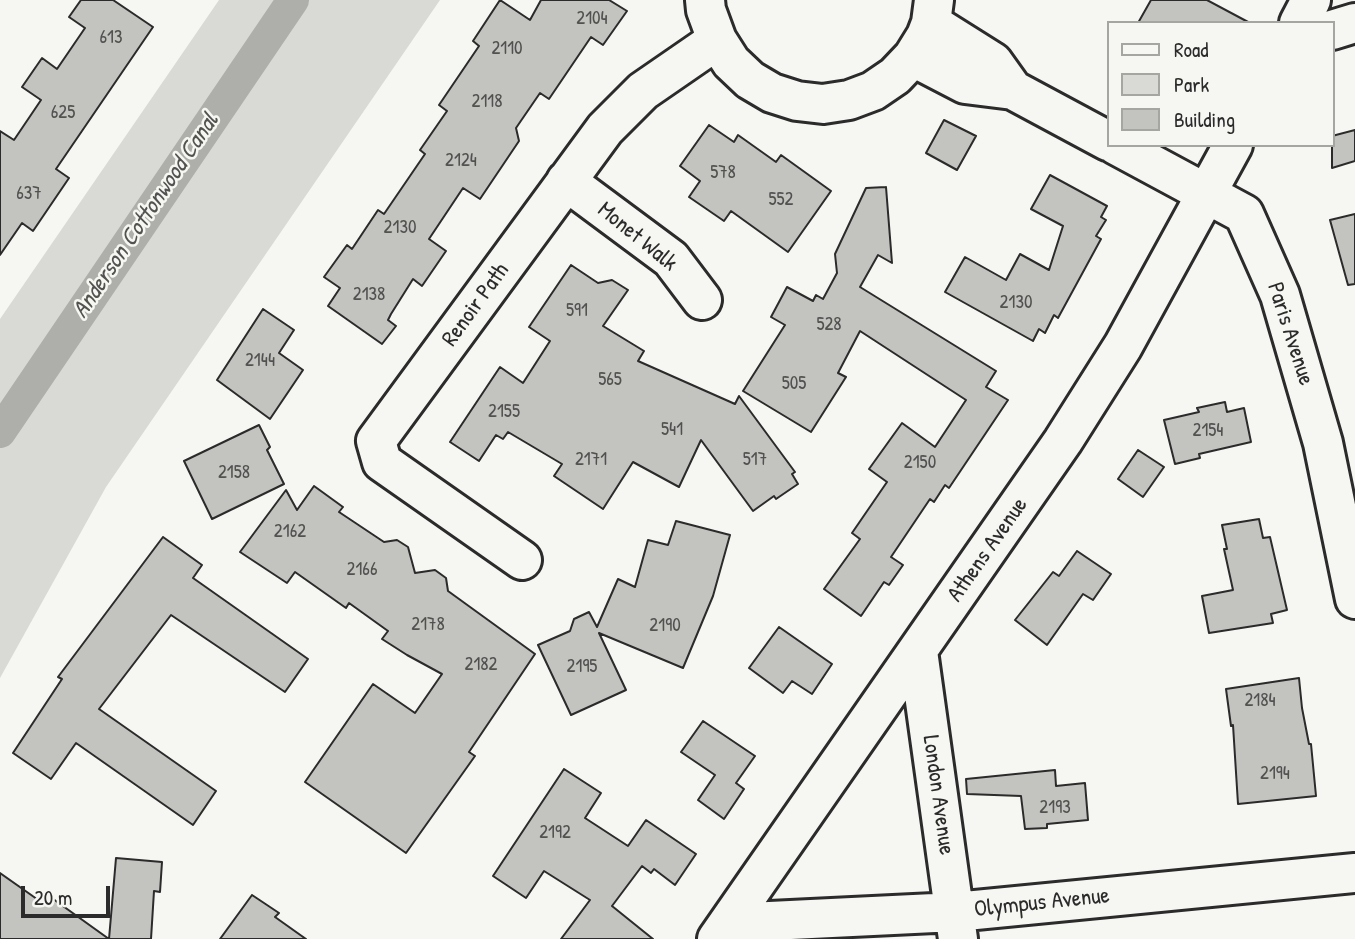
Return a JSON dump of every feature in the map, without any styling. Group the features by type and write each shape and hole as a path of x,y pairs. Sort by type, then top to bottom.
{"street":[{"path":"705,0 717,40 731,62 750,80 772,93 797,101 823,104 849,100 873,91 895,76 913,57 926,36 933,12 993,62 1013,90"},
{"path":"1300,21 1311,0"},
{"path":"1334,29 1355,23"},
{"name":"Renoir Path","path":"522,560 382,462 376,441 604,129 643,91 717,40"},
{"path":"913,57 965,83 1013,90 1106,140"},
{"name":"Paris Avenue","path":"1120,147 1244,214 1280,295 1323,443 1355,599"},
{"name":"Athens Avenue","path":"723,931 1063,441 1123,346 1232,147"},
{"name":"Monet Walk","path":"566,181 671,259 702,300"},
{"name":"London Avenue","path":"918,651 956,925"},
{"name":"Olympus Avenue","path":"723,931 956,925 1355,873"}],"green space":[{"path":"219,0 440,0 106,487 0,678 0,319"}],"building":[{"path":"81,0 113,0 153,27 56,169 69,178 33,231 22,223 0,255 0,131 14,140 41,100 22,87 42,58 57,69 85,28 69,17"},
{"path":"500,0 530,20 541,0 609,0 627,11 603,45 591,37 549,99 540,93 516,128 519,141 480,199 463,188 429,239 446,251 422,286 413,279 388,320 396,326 382,344 328,306 340,288 324,277 347,245 352,249 378,210 384,214 425,154 420,150 447,111 439,105 479,46 473,41"},
{"path":"1151,0 1207,0 1246,21 1139,21"},
{"path":"944,120 976,136 957,170 926,153"},
{"path":"709,125 734,142 738,135 776,162 781,155 831,191 788,252 731,211 724,221 689,197 700,181 680,166"},
{"path":"1355,130 1355,161 1332,168 1334,135"},
{"path":"1050,175 1107,206 1101,217 1106,220 1096,236 1101,239 1058,318 1054,315 1045,333 1039,329 1033,341 945,292 965,257 1006,280 1020,254 1049,270 1063,226 1031,209"},
{"path":"886,187 892,263 878,255 860,287 996,371 986,387 1008,400 949,488 945,485 934,502 930,499 891,557 903,565 889,585 884,582 861,616 824,589 860,539 852,533 887,482 869,469 902,423 935,447 966,400 860,331 838,373 846,377 811,432 743,391 785,325 771,317 787,287 813,301 816,295 823,299 837,273 835,254 866,188"},
{"path":"1355,214 1355,284 1348,285 1330,220"},
{"path":"571,265 598,283 612,280 628,290 603,326 644,351 638,361 735,404 739,396 795,472 792,474 798,484 753,511 701,440 679,487 633,462 603,509 554,476 562,464 508,432 503,439 496,435 479,461 450,442 500,367 523,383 550,341 529,327"},
{"path":"263,309 294,330 279,353 303,370 270,419 217,380"},
{"path":"1225,402 1227,412 1244,408 1251,442 1199,454 1200,458 1175,464 1164,420 1199,412 1197,408"},
{"path":"259,425 270,447 267,450 284,484 212,519 184,461"},
{"path":"1138,450 1164,467 1143,497 1118,479"},
{"path":"314,486 343,507 339,512 384,542 397,540 408,547 415,573 435,570 446,578 448,591 535,654 469,752 475,756 406,853 305,782 373,684 415,713 442,674 382,639 388,631 349,603 346,608 295,572 287,583 240,552 286,490 297,510"},
{"path":"1259,519 1263,538 1270,537 1287,610 1271,614 1273,623 1209,633 1202,596 1233,590 1222,525"},
{"path":"676,521 730,535 713,596 683,668 599,633 626,690 571,715 538,645 570,631 574,619 589,612 597,627 618,579 635,587 648,540 668,545"},
{"path":"163,537 202,565 193,578 308,659 285,692 171,615 99,709 216,791 193,825 76,743 51,779 13,753 62,679 58,677"},
{"path":"1077,551 1111,574 1093,600 1083,594 1047,645 1015,620 1053,572 1059,576"},
{"path":"779,627 832,664 812,694 792,681 783,693 749,668"},
{"path":"1299,678 1302,708 1311,744 1316,796 1238,804 1233,725 1231,726 1226,689"},
{"path":"703,721 755,756 736,783 744,789 724,819 698,800 715,775 681,752"},
{"path":"564,769 601,793 585,818 628,846 646,820 696,854 675,885 654,869 651,873 642,866 612,906 653,939 561,939 590,900 544,871 526,898 493,876"},
{"path":"1055,770 1056,786 1085,783 1088,820 1047,824 1047,828 1025,829 1021,796 967,794 966,779"},
{"path":"116,858 162,862 160,892 154,891 151,939 109,939"},
{"path":"0,873 44,904 49,896 109,939 0,939"},
{"path":"252,895 279,913 275,917 306,939 220,939"}],"waterway":[{"name":"Anderson Cottonwood Canal","path":"0,432 293,0"}]}
